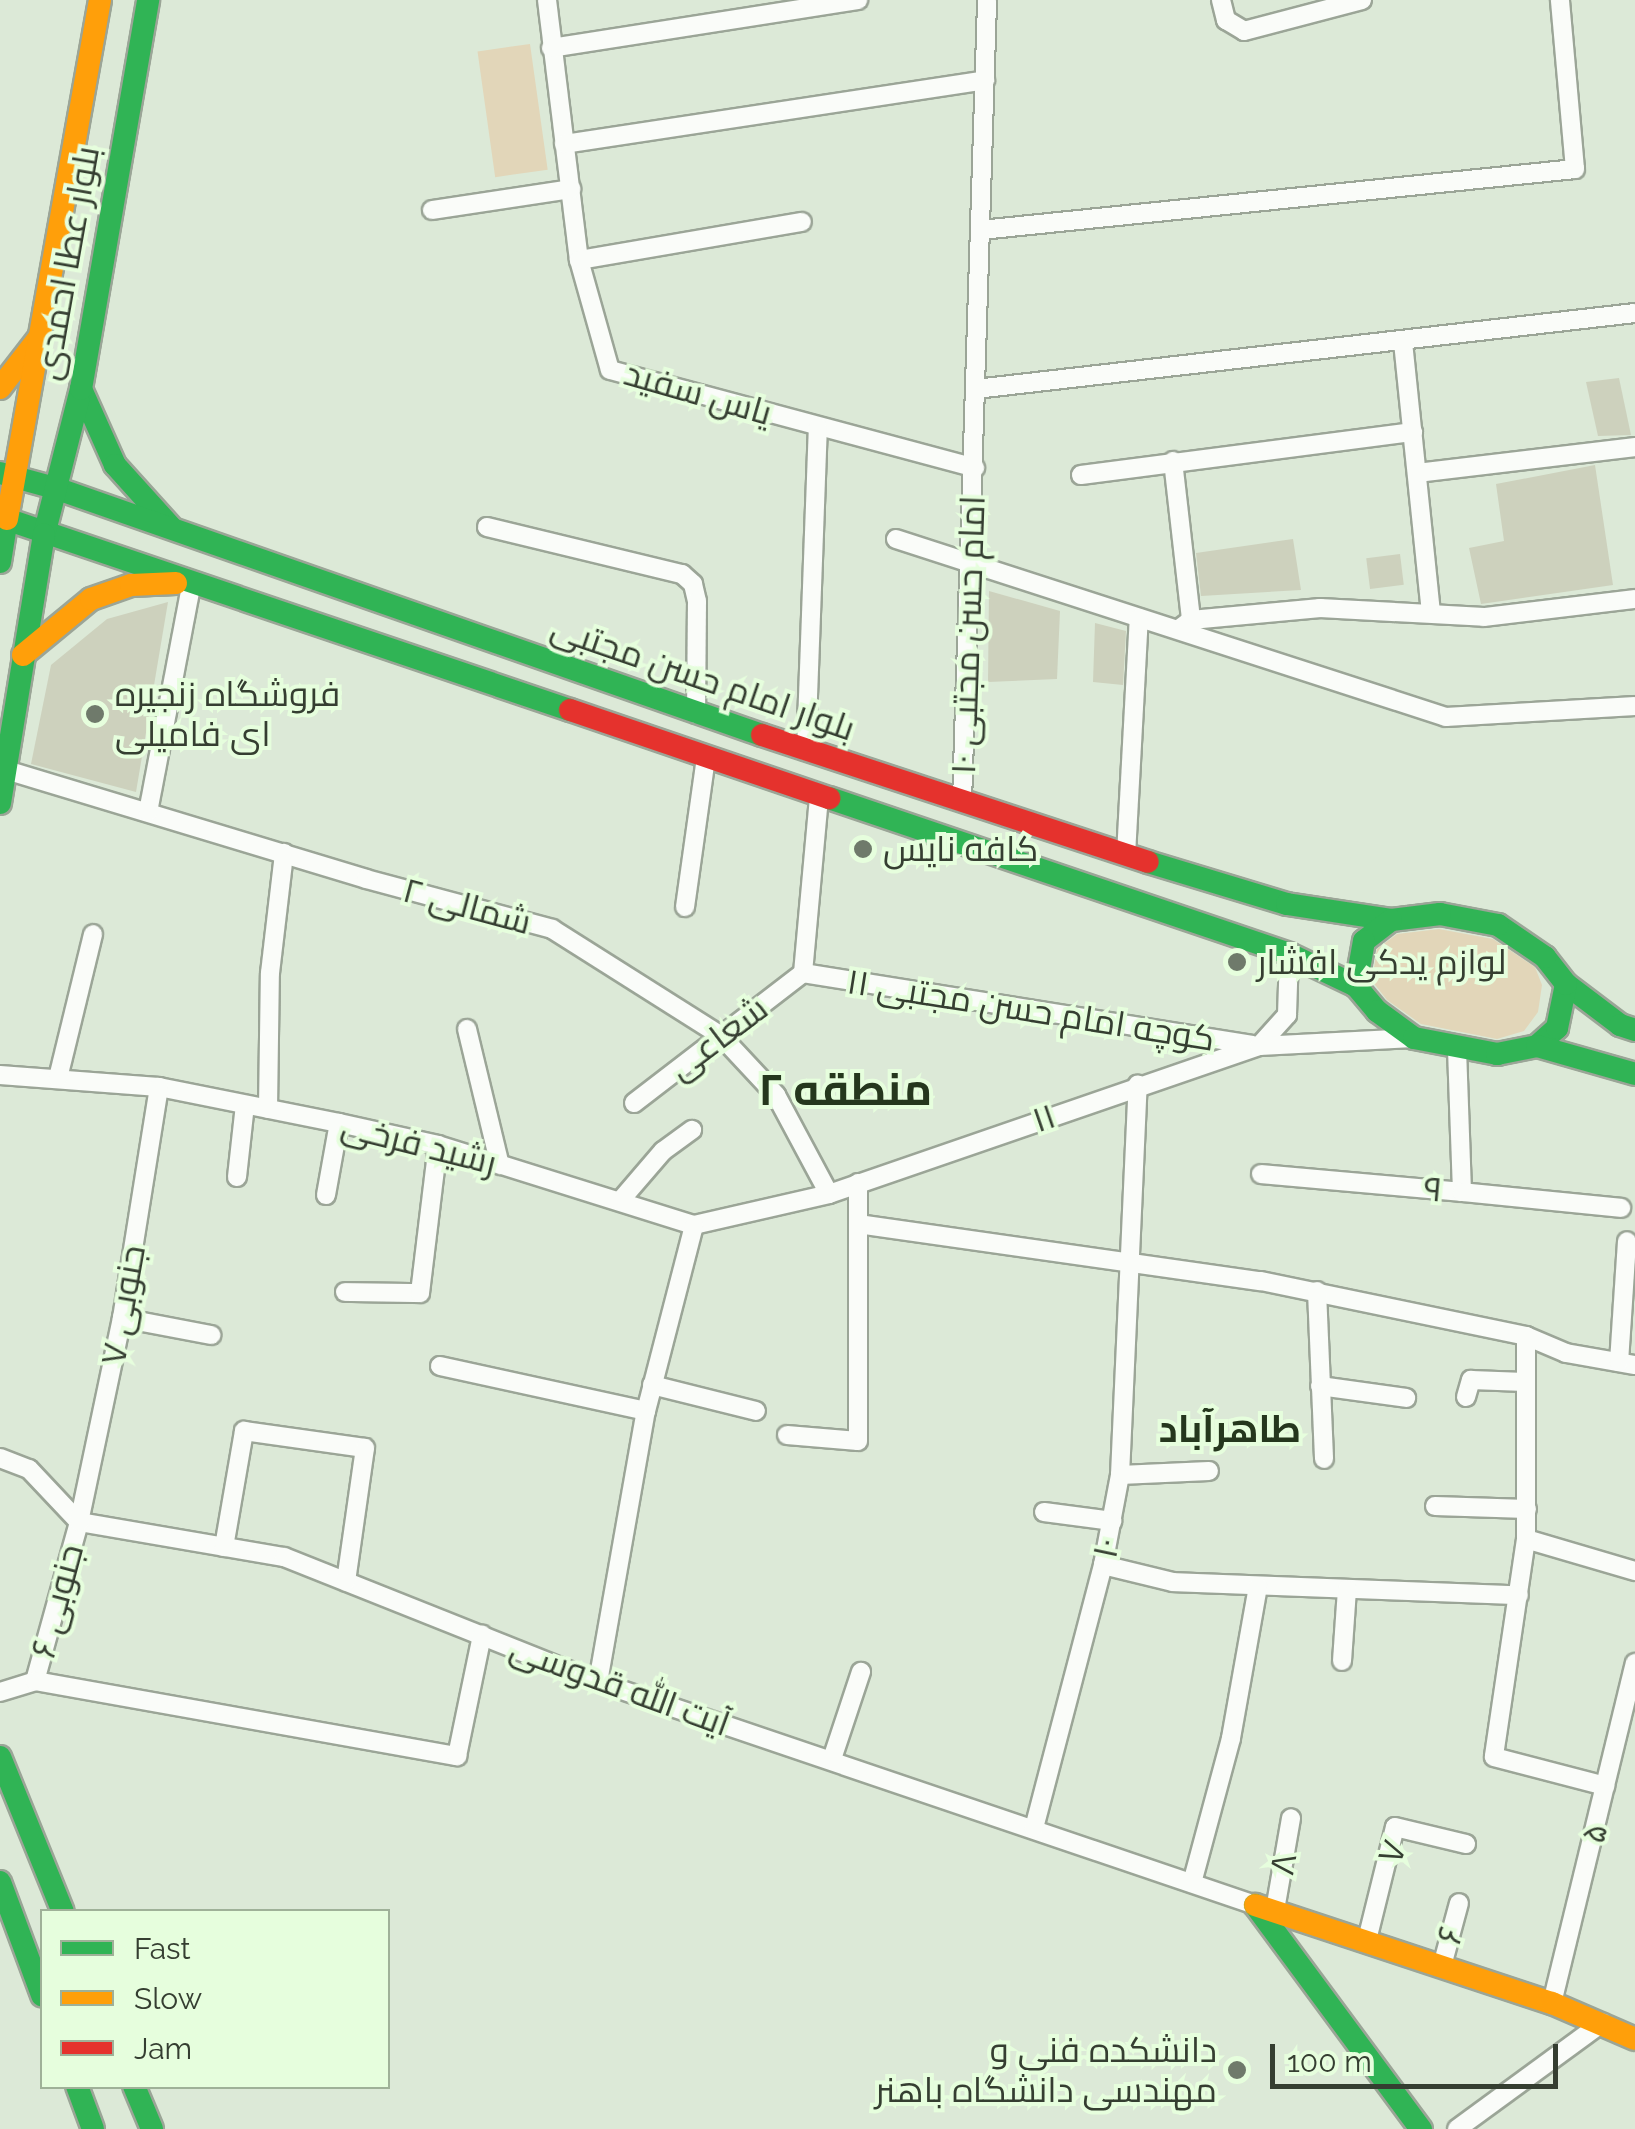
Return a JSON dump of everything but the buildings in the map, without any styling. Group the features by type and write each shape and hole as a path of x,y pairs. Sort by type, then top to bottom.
{"main road":[{"name":"بلوار عطا احمدی","path":"0,562 7,475 40,336 100,0"},
{"name":"بلوار عطا احمدی","path":"0,802 44,535 81,389 148,0"},
{"path":"0,388 16,373 40,336"},
{"path":"81,389 114,465 176,532"},
{"name":"بلوار امام حسن مجتبی","path":"7,475 58,488 696,714 1126,855 1287,904 1391,920"},
{"name":"بلوار امام حسن مجتبی","path":"3,518 1289,954 1356,986"},
{"path":"22,655 90,599 131,585 192,582"},
{"path":"1635,1030 1620,1025 1566,984 1545,956 1498,925 1440,914 1391,920 1364,941 1356,986 1378,1011 1414,1038 1496,1054 1538,1046 1635,1074"},
{"path":"1538,1046 1557,1028 1566,984"},
{"path":"0,1758 62,1909"},
{"path":"0,1882 40,1990"},
{"path":"1265,1908 1552,2003 1634,2037"},
{"path":"1265,1908 1421,2129"},
{"path":"78,2089 93,2129"},
{"path":"135,2089 152,2129"}],"street":[{"name":"یاس سفید","path":"547,0 579,260 610,370 974,468"},
{"path":"552,48 858,0"},
{"name":"امام حسن مجتبی ۱۰","path":"962,802 987,0"},
{"path":"1221,0 1226,20 1244,31 1362,0"},
{"path":"980,230 1575,168 1560,0"},
{"path":"564,144 985,80"},
{"path":"432,210 571,189"},
{"path":"579,260 802,222"},
{"path":"976,389 1635,313"},
{"path":"1403,342 1431,612"},
{"path":"806,751 818,427"},
{"path":"1081,475 1412,432"},
{"path":"1417,472 1635,448"},
{"path":"1173,462 1185,624"},
{"path":"486,527 682,574 693,584 696,714"},
{"path":"896,540 1139,618 1185,624 1446,717 1635,706"},
{"path":"148,812 192,582"},
{"path":"1185,624 1320,608 1484,617 1635,599"},
{"path":"1126,855 1139,618"},
{"path":"685,907 706,756"},
{"name":"۲ شمالی","path":"6,770 552,928 722,1036 776,1096 829,1194"},
{"path":"803,974 819,797"},
{"path":"268,1109 270,974 284,853"},
{"path":"58,1078 93,934"},
{"path":"1260,1046 1287,1015 1289,954"},
{"name":"شعاعی","path":"634,1103 803,974"},
{"name":"کوچه امام حسن مجتبی ۱۱","path":"803,974 1260,1046"},
{"path":"467,1028 500,1165"},
{"name":"۱۱","path":"829,1194 1138,1084 1260,1046 1414,1038"},
{"name":"۹","path":"1260,1174 1462,1192 1457,1047"},
{"name":"رشید فرخی","path":"0,1074 158,1087 438,1145 694,1225"},
{"name":"۱۰","path":"1034,1828 1103,1565 1120,1475 1138,1084"},
{"name":"۷ جنوبی","path":"79,1522 122,1318 158,1087"},
{"path":"237,1177 245,1104"},
{"path":"326,1195 339,1124"},
{"path":"620,1202 664,1151 692,1130"},
{"path":"345,1292 420,1293 438,1145"},
{"path":"787,1435 858,1441 858,1183"},
{"path":"1462,1192 1621,1208"},
{"path":"598,1682 646,1410 694,1225 829,1194"},
{"path":"858,1224 1132,1259 1317,1291 1526,1336 1566,1353 1627,1364 1627,1240"},
{"path":"1317,1291 1324,1459"},
{"path":"122,1318 211,1335"},
{"path":"1526,1336 1526,1539 1494,1757 1605,1786"},
{"path":"440,1366 646,1410"},
{"path":"1466,1396 1471,1380 1525,1382"},
{"path":"652,1385 756,1411"},
{"path":"1320,1386 1406,1398"},
{"path":"224,1547 244,1431 365,1448 346,1582"},
{"path":"0,1458 29,1469 79,1522"},
{"path":"1120,1475 1209,1471"},
{"path":"1436,1506 1526,1509"},
{"path":"1044,1512 1112,1521"},
{"name":"آیت الله قدوسی","path":"79,1522 284,1557 598,1682 1265,1908"},
{"name":"۶ جنوبی","path":"35,1681 79,1522"},
{"path":"1526,1539 1635,1571"},
{"path":"1103,1565 1174,1582 1519,1595"},
{"path":"1192,1883 1231,1738 1258,1586"},
{"path":"1342,1660 1347,1589"},
{"path":"0,1692 35,1681 457,1756 482,1636"},
{"name":"۵","path":"1552,2003 1635,1663"},
{"path":"832,1759 861,1672"},
{"name":"۸","path":"1265,1908 1291,1818"},
{"name":"۷","path":"1367,1940 1395,1827 1466,1844"},
{"name":"۶","path":"1442,1966 1459,1903"},
{"path":"1457,2129 1602,2023"}],"shaded area":[{"path":"530,44 548,170 495,177 478,51"},
{"path":"1439,929 1493,939 1535,967 1542,985 1538,1012 1524,1031 1497,1039 1421,1024 1387,1000 1372,981 1377,949 1397,934"}],"traffic: fast":[{"path":"44,535 81,389 148,0"},
{"path":"81,389 115,465 170,526"},
{"path":"0,473 58,489 762,735"},
{"path":"0,517 570,710"},
{"path":"0,562 7,519"},
{"path":"0,803 44,535"},
{"path":"829,798 1289,954 1356,986"},
{"path":"1148,862 1287,904 1391,920"},
{"path":"1537,1046 1557,1028 1566,984 1545,957 1498,925 1440,914 1391,920 1364,941 1356,986 1377,1011 1414,1038 1497,1054 1537,1046 1635,1074"},
{"path":"1566,984 1620,1025 1635,1030"},
{"path":"0,1757 62,1909"},
{"path":"0,1882 40,1990"},
{"path":"1255,1905 1421,2129"},
{"path":"78,2089 93,2129"},
{"path":"135,2089 152,2129"}],"traffic: slow":[{"path":"7,519 100,0"},
{"path":"0,388 38,339"},
{"path":"23,655 91,599 131,585 176,583"},
{"path":"1255,1905 1552,2003 1635,2039"}],"traffic: jam":[{"path":"570,710 829,798"},
{"path":"762,735 1148,862"}],"place":[{"name":"فروشگاه زنجیره ای فامیلی","path":"95,714"},
{"name":"کافه نایس","path":"863,849"},
{"name":"لوازم یدکی افشار","path":"1237,962"},
{"name":"دانشکده فنی و مهندسی دانشگاه باهنر","path":"1237,2070"}],"district":[{"name":"منطقه ۲","path":"845,1090"},
{"name":"طاهرآباد","path":"1230,1429"}]}
